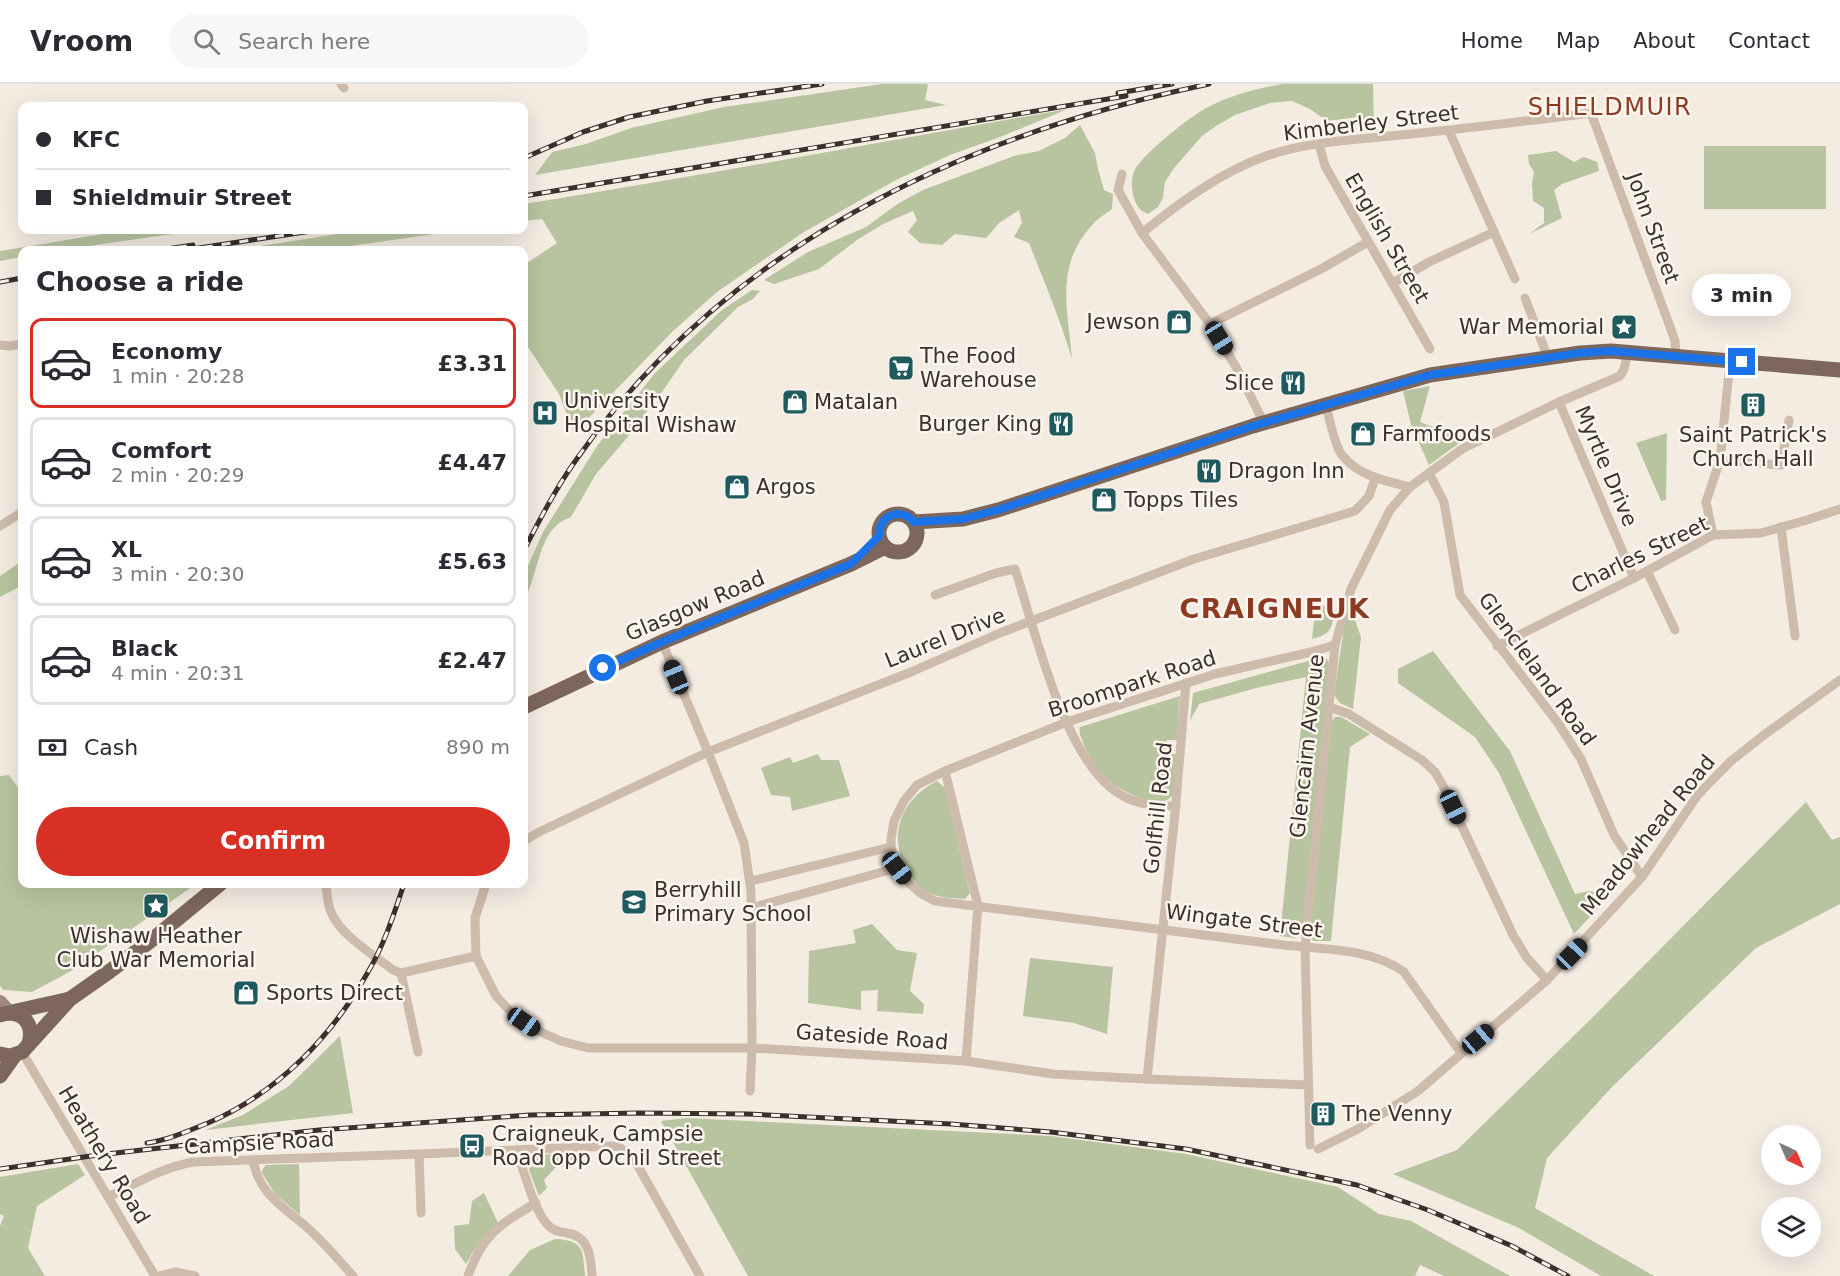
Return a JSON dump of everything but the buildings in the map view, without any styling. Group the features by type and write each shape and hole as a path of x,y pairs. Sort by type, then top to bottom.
{"main road":[{"path":"915,526 963,519 998,510 1169,452 1430,375 1611,351 1840,370"},
{"path":"905,515 915,526 915,542 906,550 895,552 882,542 880,524 889,516 905,515"},
{"name":"Glasgow Road","path":"528,705 662,642 851,564 882,542"},
{"path":"17,1051 70,999 153,939 215,888"},
{"path":"5,1010 70,999"},
{"path":"0,1076 17,1051 31,1037 28,1024 19,1015 5,1010"}],"street":[{"name":"Kimberley Street","path":"1142,232 1176,206 1239,167 1298,147 1591,113"},
{"name":"John Street","path":"1591,113 1670,324 1676,356"},
{"path":"1449,130 1515,279"},
{"name":"English Street","path":"1319,144 1325,166 1430,349"},
{"path":"1122,174 1118,190 1142,232 1210,324 1236,367 1264,423"},
{"path":"1393,283 1429,262 1494,232"},
{"path":"1210,324 1321,269 1368,242"},
{"path":"1525,298 1548,358"},
{"path":"0,345 18,345"},
{"name":"Glencairn Avenue","path":"1314,1147 1307,1084 1305,947 1335,645 1351,589 1390,510 1410,487 1462,449 1559,402 1620,376 1628,353"},
{"path":"1713,535 1706,502 1720,460 1729,372"},
{"name":"Myrtle Drive","path":"1559,402 1634,578"},
{"path":"1326,405 1341,454 1375,479 1410,487"},
{"path":"1720,460 1781,465 1789,420"},
{"name":"Glencleland Road","path":"1429,473 1444,502 1460,595 1558,723 1581,759 1614,835 1642,877"},
{"name":"Laurel Drive","path":"528,838 708,752 911,672 1000,633 1194,559 1355,511 1369,496 1375,479"},
{"name":"Charles Street","path":"1497,646 1634,578 1713,535 1761,533 1840,509"},
{"path":"0,526 18,515"},
{"path":"1781,527 1795,636"},
{"path":"934,595 996,573 1015,569 1031,623 1067,722 1095,773 1109,787 1124,797 1149,805 1176,806"},
{"path":"1647,571 1675,630"},
{"path":"662,642 744,843 751,881 750,1091"},
{"name":"Broompark Road","path":"891,847 894,821 904,801 917,785 945,771 1067,722 1186,683 1335,645"},
{"name":"Meadowhead Road","path":"1314,1147 1358,1129 1418,1091 1546,980 1642,877 1697,796 1718,774 1764,735 1840,680"},
{"name":"Golfhill Road","path":"1147,1079 1164,929 1186,683"},
{"path":"1329,707 1349,714 1422,760 1435,772 1513,936 1527,958 1546,980"},
{"path":"945,771 978,906 966,1061"},
{"path":"751,881 891,847 897,868 751,908"},
{"name":"Wingate Street","path":"897,868 920,893 935,901 1355,953 1394,965 1404,972 1461,1053"},
{"path":"326,888 327,901 332,915 346,933 393,970 401,973 476,956 476,918 485,888"},
{"name":"Gateside Road","path":"476,956 495,996 513,1014 534,1029 561,1041 588,1048 752,1048 966,1061 1053,1074 1307,1084"},
{"path":"401,973 418,1052"},
{"name":"Heathery Road","path":"17,1051 154,1276"},
{"name":"Campsie Road","path":"108,1197 151,1174 174,1165 193,1162 619,1147 634,1159 700,1276"},
{"path":"516,1150 545,1222 554,1231 579,1236 586,1243 592,1276"},
{"path":"419,1154 421,1213"},
{"path":"253,1160 258,1180 267,1193 330,1250 353,1276"},
{"path":"468,1276 481,1245 491,1234 512,1217 536,1203"},
{"path":"159,1276 175,1272 195,1276"}],"green space":[{"path":"882,84 926,84 928,85 925,100 946,105 535,175 552,152 586,144 631,128 724,107"},
{"path":"1283,84 1373,84 1374,127 1358,117 1327,121 1310,109 1292,101 1270,103 1235,115 1202,136 1174,168 1165,182 1163,198 1158,207 1148,214 1141,210 1133,194 1134,170 1160,142 1208,107 1245,92"},
{"path":"1068,109 950,155 896,180 804,232 717,292 673,331 574,433 559,394 528,347 528,262 557,243 542,219 528,221 528,203"},
{"path":"1080,125 1095,153 1104,190 1113,194 1112,209 1095,222 1081,240 1068,272 1066,288 1072,359 1029,243 1014,237 1022,223 1019,210 999,223 986,238 955,234 942,245 920,243 908,232 917,220 913,211 883,224 857,240 819,269 774,284 764,280 808,252 866,227 899,203 923,190 1014,156 1039,151 1065,138"},
{"path":"1704,146 1826,146 1826,209 1704,209"},
{"path":"1556,151 1574,162 1584,157 1597,162 1599,171 1562,184 1554,190 1562,218 1529,234 1544,223 1544,208 1533,201 1534,172 1529,164 1528,155"},
{"path":"103,234 172,234 89,246 30,246"},
{"path":"337,234 435,234 350,246 260,246"},
{"path":"18,248 18,258 0,261 0,251"},
{"path":"752,290 760,291 753,299 738,307 684,360 660,395 596,474 571,517 560,523 545,541 528,591 528,566 543,532 597,446 655,373 722,310"},
{"path":"1430,386 1420,422 1465,439 1429,465 1411,425 1403,391"},
{"path":"1667,433 1666,500 1661,501 1636,443"},
{"path":"18,564 18,587 0,597 0,576"},
{"path":"1316,604 1335,607 1328,632 1312,639"},
{"path":"1350,606 1361,637 1353,709 1340,703 1334,695 1346,614"},
{"path":"1433,651 1510,751 1575,894 1589,891 1609,896 1574,934 1499,773 1475,737 1398,683 1398,669"},
{"path":"1326,658 1330,664 1302,933 1296,938 1280,936 1306,677 1199,704 1190,721 1193,693"},
{"path":"1180,696 1177,740 1167,740 1166,753 1176,754 1173,794 1161,802 1143,799 1124,791 1099,770 1080,736 1080,727"},
{"path":"1335,717 1341,717 1370,734 1350,747 1331,941 1314,941 1308,936 1331,722"},
{"path":"818,754 821,760 839,760 850,796 792,811 790,797 771,795 761,768 790,757 793,763"},
{"path":"9,775 18,788 18,888 190,888 73,970 32,992 3,990 0,986 0,776"},
{"path":"937,781 945,788 970,893 965,899 941,897 924,890 910,875 900,855 898,830 907,807 925,788"},
{"path":"1806,802 1832,840 1840,837 1840,904 1756,948 1612,1087 1547,1158 1535,1208 1654,1276 1601,1276 1519,1228 1393,1174 1457,1150 1593,1017"},
{"path":"872,924 897,950 917,953 910,991 924,1004 923,1014 877,1011 878,990 861,991 861,1010 808,1003 809,951 856,943 853,930"},
{"path":"1030,958 1113,967 1107,1034 1074,1023 1023,1016"},
{"path":"340,1036 353,1113 205,1130 243,1115 289,1086"},
{"path":"686,1118 1051,1136 1186,1154 1338,1187 1379,1214 1411,1221 1510,1276 1444,1276 1420,1265 1415,1276 748,1276 661,1121"},
{"path":"577,1152 567,1166 556,1167 544,1180 547,1188 539,1196 529,1170 536,1159 548,1154"},
{"path":"78,1164 85,1175 37,1206 28,1248 45,1276 0,1276 0,1226 4,1216 0,1214 0,1177"},
{"path":"299,1164 300,1215 275,1194 262,1173 266,1165"},
{"path":"484,1193 498,1223 480,1242 466,1264 455,1249 454,1226 469,1224 472,1201"},
{"path":"555,1239 577,1244 584,1259 585,1276 508,1276 530,1250"}],"railway":[{"path":"528,156 583,132 629,117 707,101 822,84"},
{"path":"1118,93 1172,84"},
{"path":"528,542 548,504 576,460 636,385 703,319 776,261 855,212 939,170 1026,135 1116,106 1209,84"},
{"path":"528,195 1126,96"},
{"path":"212,246 292,234"},
{"path":"186,246 193,245"},
{"path":"0,282 18,279"},
{"path":"147,1143 185,1132 233,1111 257,1096 300,1061 337,1019 374,962 403,888"},
{"path":"0,1169 98,1155 319,1130 530,1115 748,1114 951,1124 1051,1132 1186,1149 1357,1185 1428,1210 1512,1246 1568,1276"}],"place":[{"name":"Jewson","path":"1179,322"},
{"name":"War Memorial","path":"1624,327"},
{"name":"The Food Warehouse","path":"901,368"},
{"name":"Slice","path":"1293,383"},
{"name":"Matalan","path":"795,402"},
{"name":"Saint Patrick's Church Hall","path":"1753,405"},
{"name":"University Hospital Wishaw","path":"545,413"},
{"name":"Burger King","path":"1061,424"},
{"name":"Farmfoods","path":"1363,434"},
{"name":"Dragon Inn","path":"1209,471"},
{"name":"Argos","path":"737,487"},
{"name":"Topps Tiles","path":"1104,500"},
{"name":"Berryhill Primary School","path":"634,902"},
{"name":"Wishaw Heather Club War Memorial","path":"156,906"},
{"name":"Sports Direct","path":"246,993"},
{"name":"The Venny","path":"1323,1114"},
{"name":"Craigneuk, Campsie Road opp Ochil Street","path":"472,1146"}],"district":[{"name":"SHIELDMUIR","path":"1610,107"},
{"name":"CRAIGNEUK","path":"1275,609"}],"route":[{"path":"603,668 851,564 879,536 880,524 884,519 894,514 905,515 914,522 963,519 998,510 1169,452 1430,375 1580,353 1611,351 1742,362"}]}
